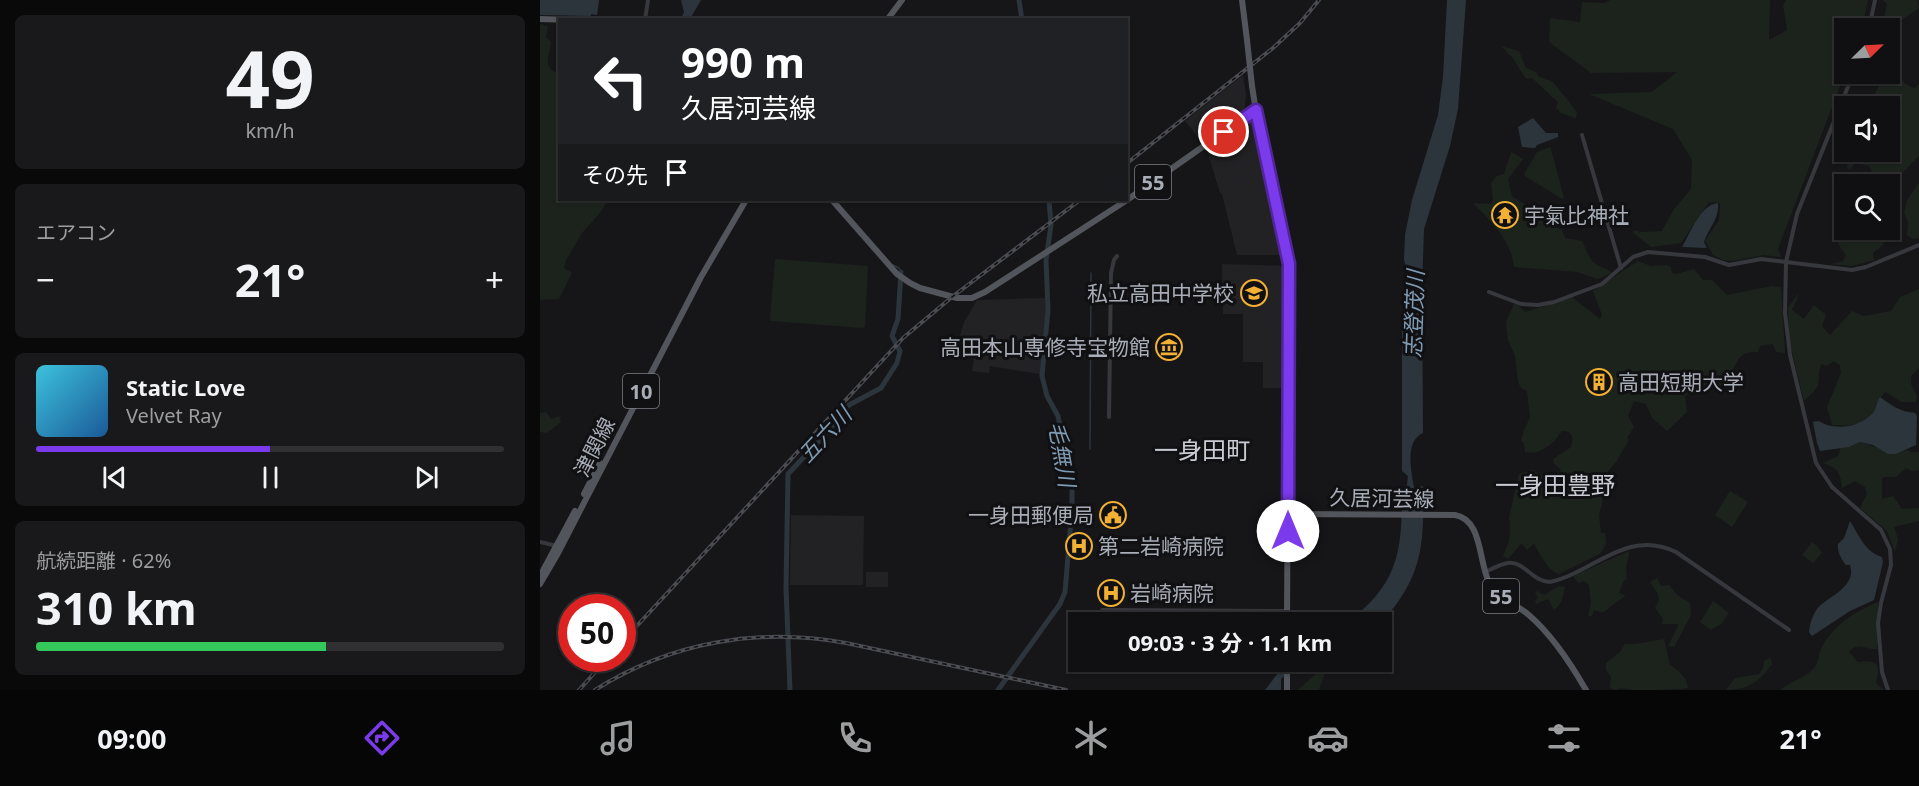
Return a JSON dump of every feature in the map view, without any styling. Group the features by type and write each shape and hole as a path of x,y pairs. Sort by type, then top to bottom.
{"main road":[{"path":"884,18 898,0"},
{"path":"888,18 902,0"},
{"path":"1242,0 1256,110 1289,264 1288,611"},
{"path":"540,19 558,20"},
{"name":"55","path":"1128,199 1256,110"},
{"name":"津関線","path":"540,584 710,252 743,201"},
{"name":"55","path":"833,201 897,274 904,279 920,288 952,297 972,298 979,296 1125,201"},
{"name":"久居河芸線","path":"1288,514 1455,515 1468,519 1474,531 1489,584 1496,593 1518,605 1543,628 1586,690"},
{"name":"津関線","path":"540,577 559,545"},
{"path":"1287,672 1287,690"}],"street":[{"path":"645,18 648,0"},
{"path":"1871,18 1875,0"},
{"path":"1849,84 1802,199 1786,262 1784,285 1787,340 1816,463 1832,487 1881,530 1890,549 1891,566 1878,623 1882,672 1888,690"},
{"path":"1582,135 1622,268"},
{"path":"1489,292 1521,304 1544,304 1596,287 1637,255 1652,252 1705,257 1728,265 1759,259 1856,270 1919,245"},
{"path":"1109,417 1111,273 1116,256"},
{"path":"540,542 559,545"},
{"path":"1485,572 1504,564 1515,563 1538,580 1552,582 1622,549 1638,545 1657,545 1684,557 1789,630"},
{"path":"1102,610 1288,611"}],"shaded area":[{"path":"1610,0 1770,0 1769,40 1787,30 1783,5 1786,0 1868,0 1864,18 1834,18 1834,84 1841,84 1836,96 1834,96 1834,102 1778,249 1781,257 1764,255 1733,261 1723,260 1713,255 1705,241 1719,220 1720,203 1709,202 1681,243 1651,247 1632,232 1662,231 1674,209 1691,189 1692,160 1673,129 1589,94 1652,92 1677,72 1591,73 1549,42 1550,18 1580,22 1582,2 1605,3"},
{"path":"1883,0 1917,0 1919,8 1900,21 1900,18 1884,18 1887,4"},
{"path":"540,24 548,26 546,37 551,42 548,64 558,74 558,201 607,201 582,233 566,260 564,268 572,273 559,299 540,300"},
{"path":"1501,46 1519,51 1526,68 1553,82 1577,112 1576,118 1561,113 1556,108 1558,102 1532,78 1526,79 1512,57"},
{"path":"1243,75 1246,94 1244,114 1204,144 1185,121"},
{"path":"1900,77 1908,86 1915,88 1919,84 1919,156 1903,172 1900,180 1900,174 1869,174 1872,171 1869,166 1855,163 1850,170 1847,167 1849,162 1900,162 1900,96 1874,96 1880,84 1900,84"},
{"path":"1252,118 1283,255 1237,255 1222,194 1206,147 1241,122"},
{"path":"1550,147 1564,198 1562,199 1524,174 1537,152"},
{"path":"1511,152 1523,159 1508,179 1512,196 1537,213 1542,221 1562,230 1565,238 1582,241 1593,262 1612,273 1598,279 1577,272 1514,267 1505,240 1473,203 1491,204 1493,200 1491,183 1497,176 1504,174"},
{"path":"1919,183 1919,238 1913,239 1907,235 1908,222 1904,213 1907,200"},
{"path":"1837,240 1884,240 1883,245 1873,253 1874,260 1852,266 1831,264 1843,261 1846,255"},
{"path":"775,259 868,266 865,326 863,328 771,321"},
{"path":"1638,261 1651,266 1667,265 1671,267 1672,273 1677,274 1694,269 1703,280 1712,280 1727,295 1772,286 1781,287 1785,353 1776,352 1773,344 1760,346 1758,352 1745,354 1736,363 1729,378 1733,385 1713,386 1701,394 1696,391 1685,396 1687,412 1667,431 1652,418 1646,404 1634,401 1628,416 1634,427 1616,462 1606,474 1610,480 1602,494 1603,500 1599,515 1601,533 1605,533 1606,544 1601,553 1559,574 1548,566 1534,543 1527,550 1521,544 1508,559 1503,556 1509,541 1509,517 1519,474 1532,470 1550,479 1557,475 1561,470 1553,459 1571,447 1573,438 1569,432 1562,431 1551,444 1542,450 1525,452 1524,443 1521,441 1530,418 1527,391 1521,388 1518,382 1515,356 1508,340 1506,322 1514,304 1525,312 1572,297 1600,319 1602,315 1593,291"},
{"path":"1222,264 1286,266 1286,388 1263,388 1263,362 1243,362 1243,314 1223,314"},
{"path":"1919,289 1919,368 1911,376 1911,384 1917,396 1916,402 1901,402 1886,392 1882,395 1870,418 1860,423 1832,425 1827,407 1841,373 1840,365 1834,361 1826,366 1822,364 1817,387 1804,401 1789,340 1788,307 1798,294 1792,310 1804,319 1814,305 1826,315 1822,326 1830,335 1852,311 1864,316 1891,311 1900,297"},
{"path":"1045,298 1040,374 990,366 989,373 972,371 977,339 960,336 964,322 977,300"},
{"path":"546,412 551,419 559,416 561,422 547,433 540,432 540,413"},
{"path":"1860,442 1889,451 1919,452 1919,470 1912,471 1906,468 1896,477 1882,479 1882,499 1893,496 1902,509 1919,508 1919,521 1894,527 1898,539 1895,552 1887,531 1860,508 1867,494 1865,487 1855,481 1842,488 1838,472 1823,463 1838,456 1841,447 1849,447"},
{"path":"1730,491 1748,502 1732,527 1715,515"},
{"path":"791,515 864,516 863,585 790,585"},
{"path":"1812,542 1822,553 1813,563 1802,555"},
{"path":"1629,551 1626,567 1627,578 1619,593 1625,595 1624,597 1604,612 1594,610 1592,616 1588,616 1591,603 1589,585 1584,581 1578,583 1573,576"},
{"path":"866,572 888,572 888,587 866,587"},
{"path":"1657,578 1661,586 1669,585 1677,595 1690,603 1691,615 1674,647 1668,646 1678,624 1662,624 1663,619 1655,608 1659,600 1658,594 1650,582"},
{"path":"1559,586 1565,587 1557,608 1554,610 1548,599 1536,604 1538,597 1535,593 1537,591 1544,595"},
{"path":"1713,601 1729,613 1721,624 1711,630 1700,622"},
{"path":"1878,602 1877,649 1859,646 1849,652 1858,662 1874,663 1878,667 1876,683 1884,690 1780,690 1815,667 1821,649 1838,626 1861,610"},
{"path":"1664,639 1670,665 1684,677 1688,688 1634,690 1622,688 1615,690 1610,688 1611,677 1606,670 1606,663 1620,652 1625,644"},
{"path":"1770,658 1772,664 1758,680 1741,688 1726,690 1735,678 1759,674 1764,661"},
{"path":"1318,672 1324,672 1319,690 1298,690"}],"water":[{"path":"540,0 599,0 597,15 591,14 591,16 540,15"},
{"path":"681,0 701,0 691,18 681,18 684,12"},
{"name":"志登茂川","path":"1447,0 1466,0 1458,109 1450,146 1424,229 1423,433 1416,438 1411,455 1412,477 1418,508 1418,487 1423,487 1421,543 1413,574 1406,589 1390,612 1360,612 1378,594 1387,579 1394,564 1401,531 1402,490 1407,485 1408,476 1402,471 1402,321 1411,298 1413,285 1404,260 1405,235 1412,200 1438,115 1443,77"},
{"path":"1533,118 1546,133 1558,133 1558,137 1537,145 1535,148 1522,147 1518,127"},
{"path":"1718,203 1715,219 1704,242 1707,248 1682,247 1701,214"},
{"path":"1880,397 1900,410 1915,413 1917,416 1916,445 1896,454 1888,454 1873,445 1860,442 1849,447 1820,451 1813,422 1839,427 1857,424 1872,414"},
{"path":"1850,521 1871,552 1882,557 1883,562 1874,600 1850,611 1812,636 1809,632 1810,626 1817,609 1840,591 1849,580 1850,565 1846,565 1842,560 1838,544 1844,538"},
{"path":"1294,672 1281,679 1281,690 1265,690 1278,673"}],"waterway":[{"name":"毛無川","path":"1019,0 1022,18"},
{"name":"毛無川","path":"998,690 1060,604 1065,592 1072,489 1058,416 1047,396 1042,376 1048,310 1046,260 1051,225 1049,201"},
{"path":"893,265 901,272"},
{"name":"五六川","path":"790,690 786,588 788,474 849,405 881,388 897,363 900,351 892,336 898,319 901,272"},
{"path":"1090,449 1091,273"}],"railway":[{"path":"1128,162 1273,48 1300,23 1319,0"},
{"path":"636,627 903,338 952,297 1079,201"},
{"path":"595,690 654,660 685,650 716,642 780,637 813,638 846,643 1066,690"},
{"path":"579,690 595,672"}],"place":[{"name":"宇氣比神社","path":"1505,215"},
{"name":"私立高田中学校","path":"1254,293"},
{"name":"高田本山専修寺宝物館","path":"1169,347"},
{"name":"高田短期大学","path":"1599,382"},
{"name":"一身田郵便局","path":"1113,515"},
{"name":"第二岩崎病院","path":"1079,546"},
{"name":"岩崎病院","path":"1111,593"}],"district":[{"name":"一身田町","path":"1202,449"},
{"name":"一身田豊野","path":"1555,484"}],"route":[{"path":"1224,132 1256,110 1289,264 1288,531"}]}
